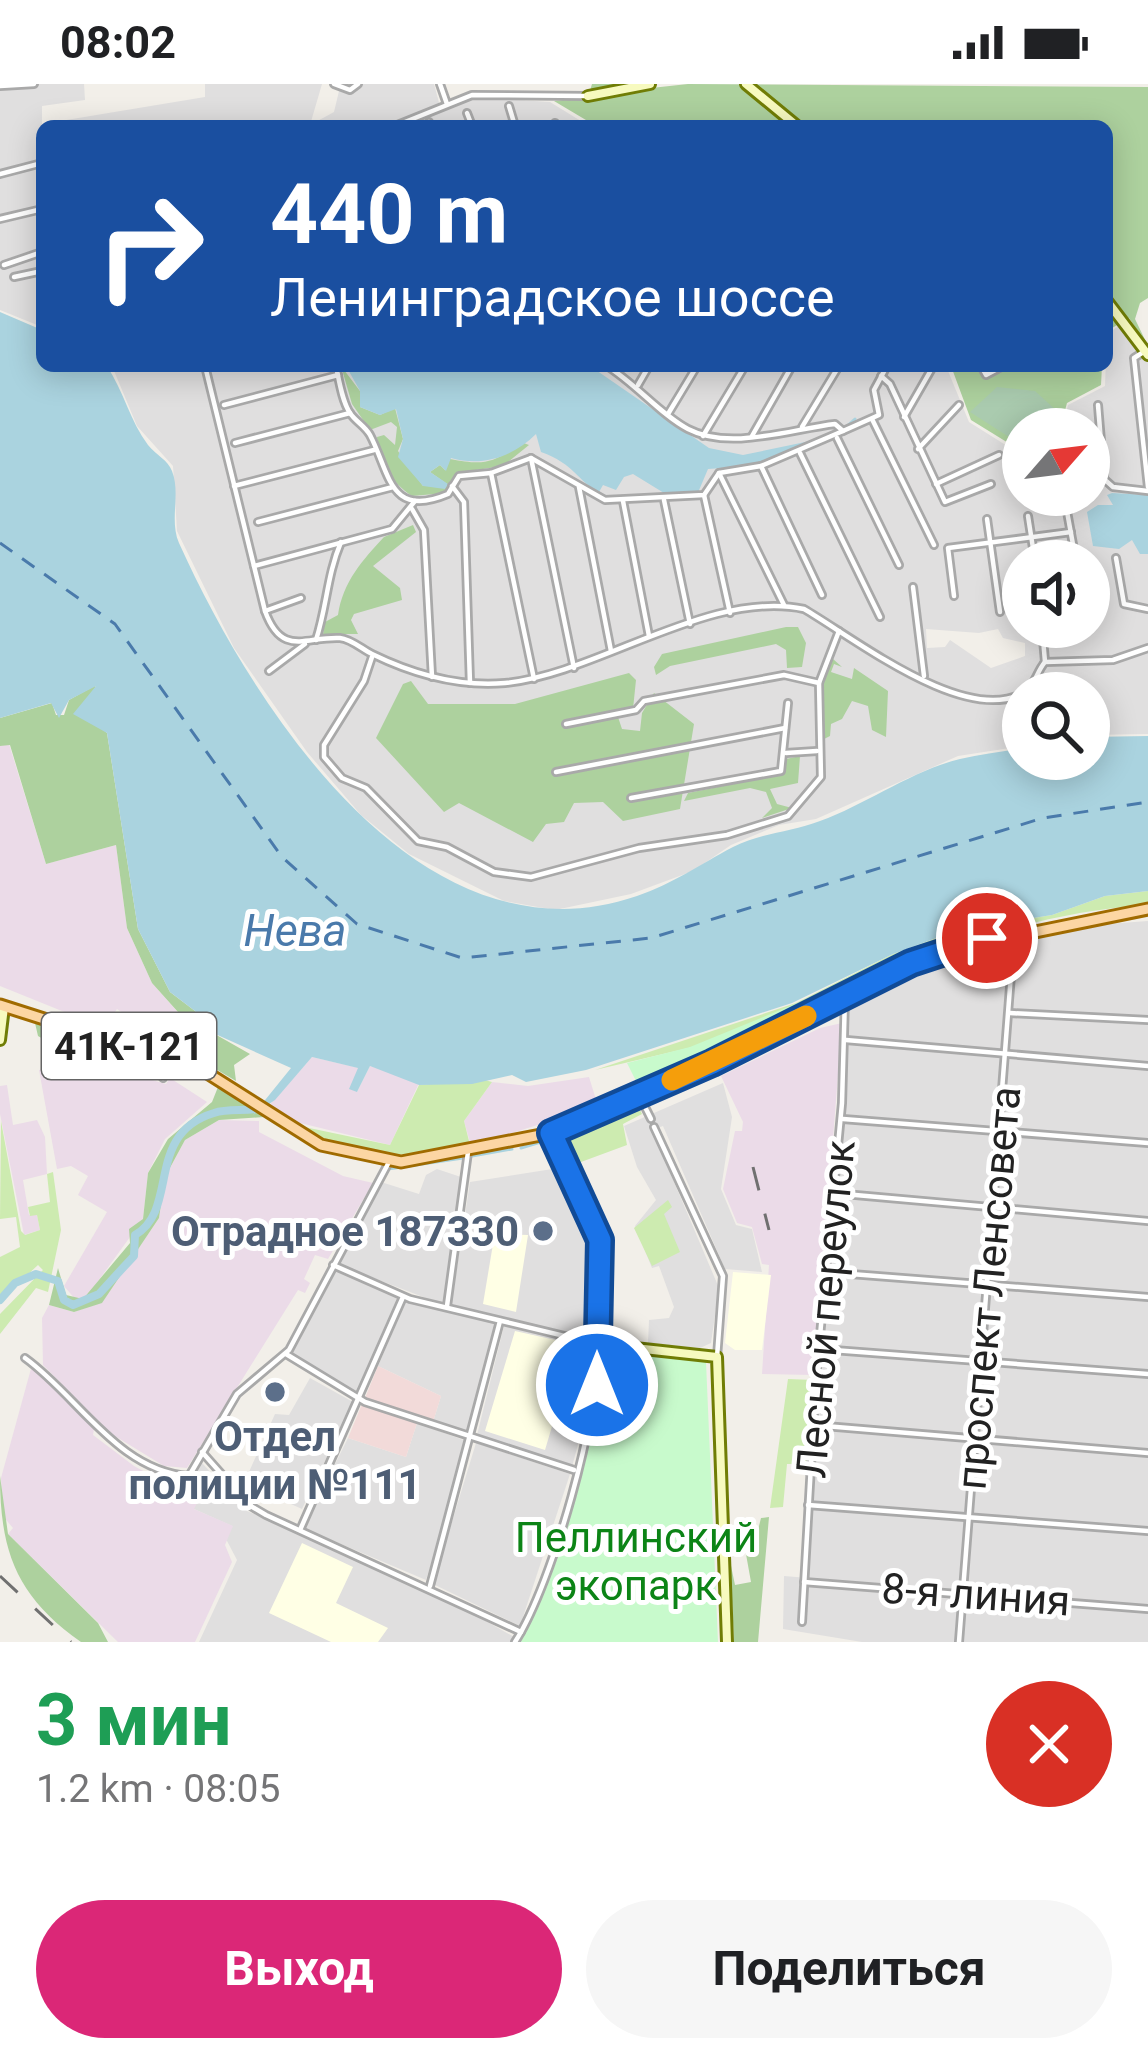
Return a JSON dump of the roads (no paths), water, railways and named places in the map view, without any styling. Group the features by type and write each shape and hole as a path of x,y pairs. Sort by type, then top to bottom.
{"main road":[{"name":"41К-121","path":"2,1006 201,1069 321,1145 388,1162 551,1133 928,956 1013,933 1148,909"}],"street":[{"path":"0,86 34,84"},
{"path":"334,84 350,90 358,84"},
{"path":"440,84 447,104"},
{"path":"409,120 479,94 584,96 650,84"},
{"path":"746,84 789,120"},
{"path":"508,106 513,120"},
{"path":"467,113 470,120"},
{"path":"0,174 36,165"},
{"path":"0,219 36,210"},
{"path":"4,265 36,253"},
{"path":"14,277 36,272"},
{"path":"1098,405 1104,479 1113,487 1148,489 1134,358 1147,353 1113,309"},
{"path":"206,372 265,611 276,632 305,644"},
{"path":"337,372 350,413 367,430 393,487 413,505 424,530 432,676"},
{"path":"616,372 703,436 752,436 835,424 843,431"},
{"path":"638,386 646,372"},
{"path":"668,414 693,372"},
{"path":"703,436 741,372"},
{"path":"752,436 789,372"},
{"path":"802,428 835,372"},
{"path":"730,615 704,495 719,473 761,466 837,438 872,419 881,411 874,390 883,372"},
{"path":"904,417 931,372"},
{"path":"224,405 338,375"},
{"path":"881,376 890,384 918,449 951,503 991,484"},
{"path":"918,449 959,405"},
{"path":"235,443 350,413"},
{"path":"872,419 934,544"},
{"path":"837,438 898,565"},
{"path":"233,486 374,450"},
{"path":"800,452 880,617"},
{"path":"936,484 999,455"},
{"path":"253,566 392,530 413,505 432,501 459,476 491,473 531,458 565,472 579,487 623,501 704,495"},
{"path":"531,458 574,668"},
{"path":"761,466 822,596"},
{"path":"491,473 535,679"},
{"path":"719,473 784,605"},
{"path":"258,522 393,487"},
{"path":"452,487 464,502 470,683"},
{"path":"579,487 610,651"},
{"path":"664,500 690,624"},
{"path":"623,501 649,636"},
{"path":"1028,516 1032,540"},
{"path":"1068,516 1072,540"},
{"path":"986,519 1000,612"},
{"path":"954,596 948,548 1071,532"},
{"path":"315,642 329,594 328,573 341,542"},
{"path":"1116,558 1124,604 1148,609"},
{"path":"913,587 924,679"},
{"path":"265,611 301,598"},
{"path":"269,670 305,644 345,638 432,676 470,683 535,679 649,636 784,605 804,609 944,694 1000,703 1030,689 1045,662 1044,648"},
{"path":"373,654 364,681 325,745 324,757 342,778 366,788 392,810 418,842 447,847 494,872 531,878 639,848 727,835 788,816 820,777 819,683 839,632"},
{"path":"1045,662 1114,660 1148,648"},
{"path":"566,724 636,710 644,700 784,675 819,683"},
{"path":"632,798 781,771 788,703"},
{"path":"556,772 785,728"},
{"path":"784,753 817,751"},
{"name":"проспект Ленсовета","path":"959,1642 1013,933"},
{"name":"Лесной переулок","path":"802,1622 813,1425 841,1119 845,997"},
{"path":"0,1040 2,1006"},
{"path":"1010,1013 1148,1020"},
{"path":"846,1040 1148,1066"},
{"path":"164,1078 169,1058"},
{"path":"639,1095 725,1281 717,1358 727,1642"},
{"path":"841,1119 1148,1143"},
{"path":"515,1642 576,1470 597,1385 600,1240 551,1133"},
{"path":"447,1308 468,1151"},
{"path":"373,1160 382,1175"},
{"path":"25,1358 106,1435 156,1470 189,1476 236,1394 286,1354 388,1162"},
{"path":"833,1193 1148,1221"},
{"path":"333,1265 403,1297 500,1321 598,1344 717,1358"},
{"path":"826,1272 1148,1298"},
{"path":"300,1530 403,1297"},
{"path":"430,1586 473,1438 500,1321"},
{"path":"820,1349 1148,1374"},
{"path":"286,1354 358,1399 576,1470"},
{"path":"813,1425 1148,1453"},
{"path":"202,1452 249,1505 522,1632"},
{"path":"808,1505 1148,1531"},
{"name":"8-я линия","path":"804,1582 1148,1609"}],"water":[{"name":"Нева","path":"0,312 36,327 36,372 110,372 142,436 172,471 179,543 252,679 300,747 355,810 417,861 485,895 558,909 637,896 744,842 820,821 942,764 1002,751 1002,780 1110,780 1110,737 1148,736 1148,891 1105,896 1052,915 958,930 893,954 792,1003 586,1070 526,1082 512,1075 472,1084 419,1085 370,1066 357,1092 349,1089 358,1068 312,1057 275,1100 253,1115 291,1068 213,1033 170,992 138,929 107,733 73,714 96,686 69,700 59,718 51,703 0,718"},
{"path":"349,372 599,372 709,448 743,455 839,435 752,466 708,469 697,495 664,493 633,474 624,477 616,490 603,485 599,492 541,452 536,434 496,458 451,458 446,471 440,465 430,472 448,484 445,489 423,486 398,457 403,439 396,409 380,415 360,407 360,391"},
{"path":"1110,494 1148,495 1148,554 1140,554 1132,540 1119,549 1110,548 1110,540 1092,540 1088,516 1110,516"}],"waterway":[{"path":"846,427 855,419"},
{"path":"0,1300 15,1283 36,1274 58,1281 64,1300 73,1305 99,1294 134,1256 135,1235 156,1208 178,1137 192,1123 214,1113 262,1108"},
{"path":"521,1148 544,1141"},
{"path":"472,1156 512,1149"},
{"path":"388,1169 463,1158"}],"railway":[{"path":"753,1167 769,1230"},
{"path":"0,1576 71,1642"}],"place":[{"name":"Отрадное 187330","path":"543,1231"},
{"name":"Отдел полиции №111","path":"275,1392"}],"park label":[{"name":"Пеллинский экопарк","path":"636,1561"}]}
